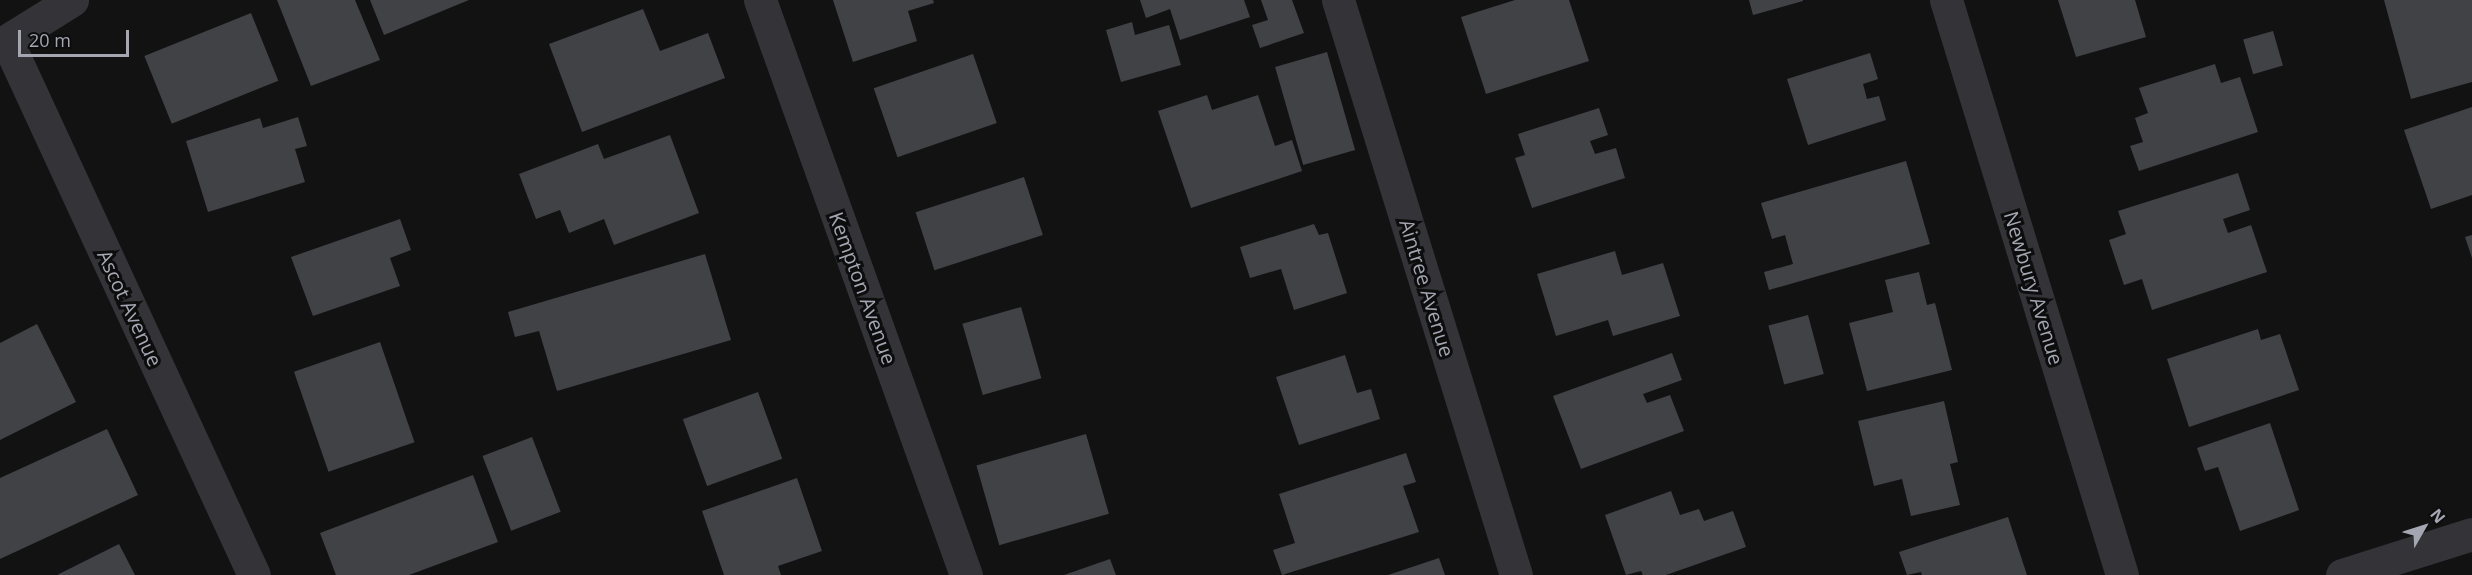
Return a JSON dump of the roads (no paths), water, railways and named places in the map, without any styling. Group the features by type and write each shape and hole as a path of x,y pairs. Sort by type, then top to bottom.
{"street":[{"path":"3,43 72,0"},
{"name":"Kempton Avenue","path":"760,0 966,575"},
{"name":"Aintree Avenue","path":"1338,0 1516,575"},
{"name":"Newbury Avenue","path":"1946,0 2122,575"},
{"name":"Ascot Avenue","path":"3,43 254,575"},
{"path":"2342,575 2472,534"}]}
